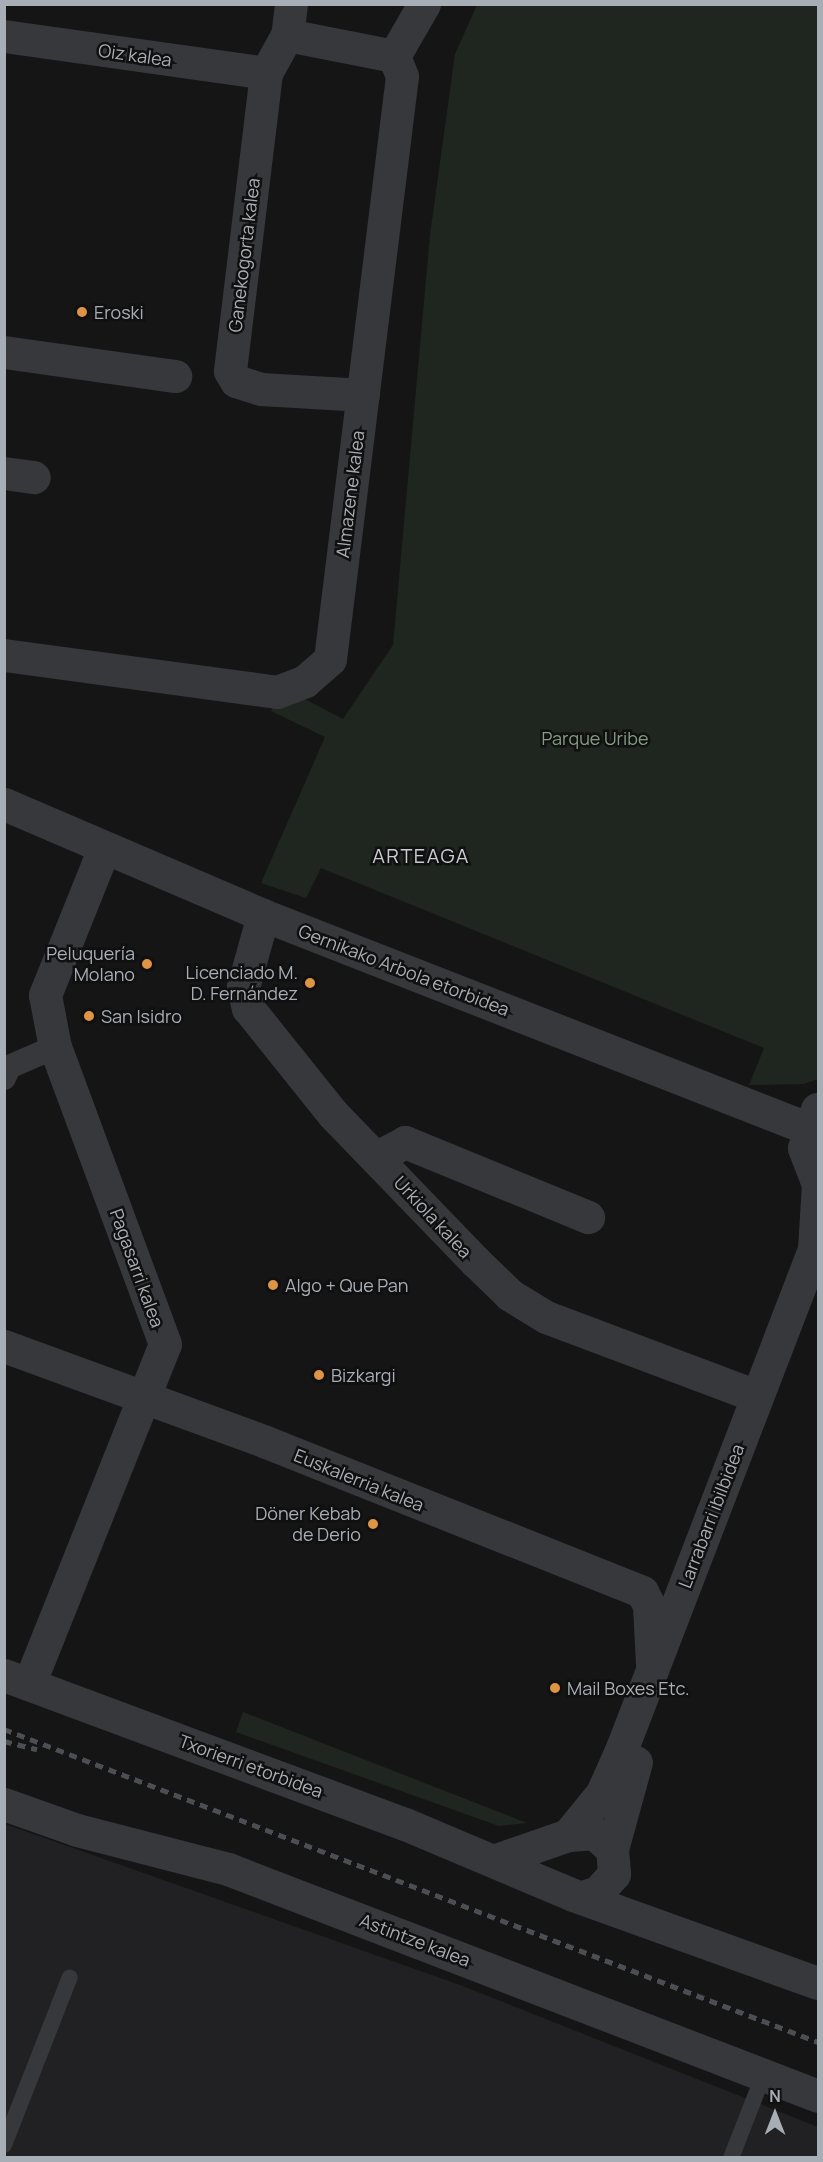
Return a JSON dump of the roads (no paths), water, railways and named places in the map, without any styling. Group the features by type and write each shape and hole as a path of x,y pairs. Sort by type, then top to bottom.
{"street":[{"path":"289,20 394,56 424,4"},
{"name":"Ganekogorta kalea","path":"289,20 266,73 230,371 236,381 261,389 363,395"},
{"name":"Oiz kalea","path":"4,36 266,73"},
{"name":"Almazene kalea","path":"4,655 278,692 305,681 330,659 402,76 394,56"},
{"path":"4,352 175,376"},
{"name":"Gernikako Arbola etorbidea","path":"4,804 263,915 813,1118"},
{"name":"Pagasarri kalea","path":"17,1679 146,1397 165,1344 55,1047 45,995 104,848"},
{"name":"Urkiola kalea","path":"263,915 243,987 248,1008 333,1114 476,1262 537,1312 756,1396"},
{"path":"6,1070 55,1047"},
{"path":"813,1118 808,1167 818,1184"},
{"path":"377,1157 405,1142 588,1217"},
{"name":"Larrabarri ibilbidea","path":"563,1839 602,1793 814,1249 818,1184"},
{"name":"Larrabarri ibilbidea","path":"613,1855 639,1753 819,1289"},
{"name":"Euskalerria kalea","path":"4,1346 146,1397 642,1592 650,1605 652,1664"},
{"name":"Txorierri etorbidea","path":"17,1679 496,1860 574,1893 661,1922 819,1983"},
{"name":"Astintze kalea","path":"4,1804 77,1830 228,1869 819,2096"},
{"path":"496,1860 563,1839 594,1833 613,1855 661,1922"},
{"path":"563,1839 550,1867 574,1893 608,1885 613,1855"}],"lane":[{"path":"4,2145 70,1977"},
{"path":"731,2157 764,2073"}],"railway":[{"path":"4,1729 818,2042"},
{"path":"4,1741 37,1749"}],"place":[{"name":"Eroski","path":"82,312"},
{"name":"Peluquería Molano","path":"147,964"},
{"name":"Licenciado M. D. Fernández","path":"310,983"},
{"name":"San Isidro","path":"89,1016"},
{"name":"Algo + Que Pan","path":"273,1285"},
{"name":"Bizkargi","path":"319,1375"},
{"name":"Döner Kebab de Derio","path":"373,1524"},
{"name":"Mail Boxes Etc.","path":"555,1688"}],"district":[{"name":"ARTEAGA","path":"421,855"}],"park label":[{"name":"Parque Uribe","path":"595,738"}]}
